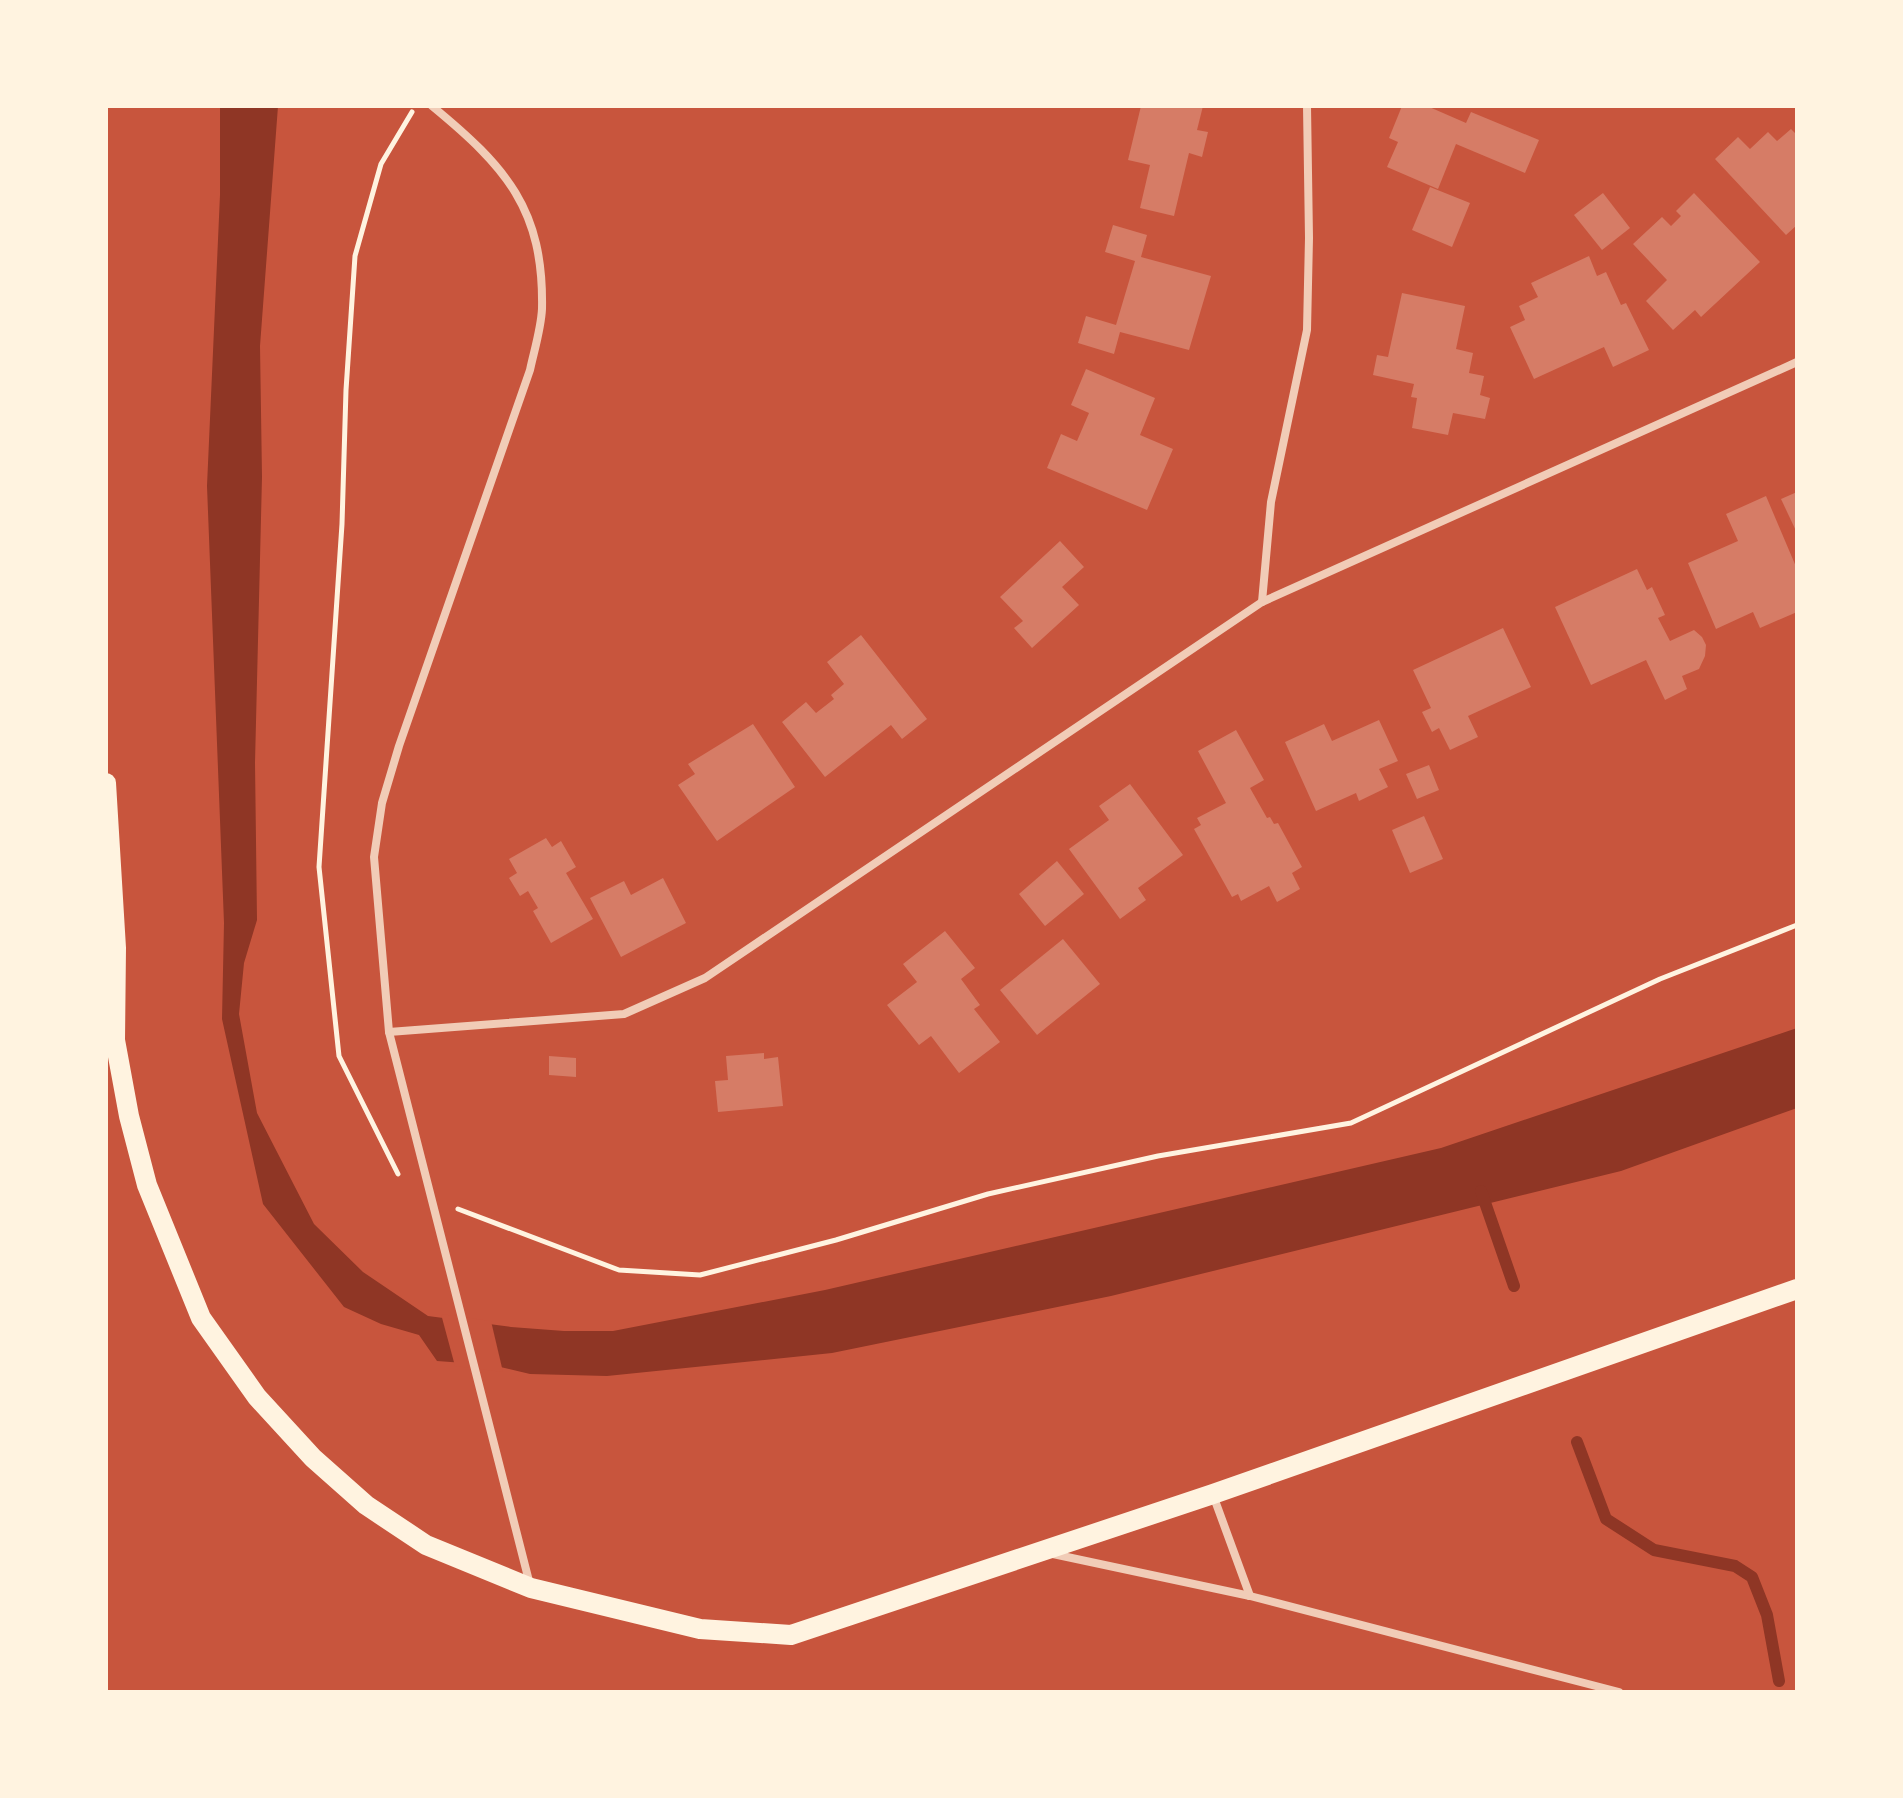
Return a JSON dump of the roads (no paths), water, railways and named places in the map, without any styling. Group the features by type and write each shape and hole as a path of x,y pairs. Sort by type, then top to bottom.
{"main road":[{"path":"106,783 116,948 115,1040 129,1116 147,1185 201,1318 257,1397 313,1458 366,1505 426,1545 531,1588 700,1629 791,1635 1213,1494 1797,1289"}],"street":[{"path":"432,106 476,142 502,170 520,201 536,237 542,312 530,370 399,746 382,803 374,857 389,1032 531,1588"},
{"path":"1262,602 1271,502 1307,330 1307,106"},
{"path":"389,1032 624,1014 705,978 1262,602 1797,362"},
{"path":"1213,1494 1250,1596"},
{"path":"1040,1551 1250,1596 1619,1692"}],"waterway":[{"path":"1481,1191 1514,1286"},
{"path":"1577,1442 1606,1519 1654,1550 1735,1566 1752,1577 1767,1615 1779,1681"}]}
